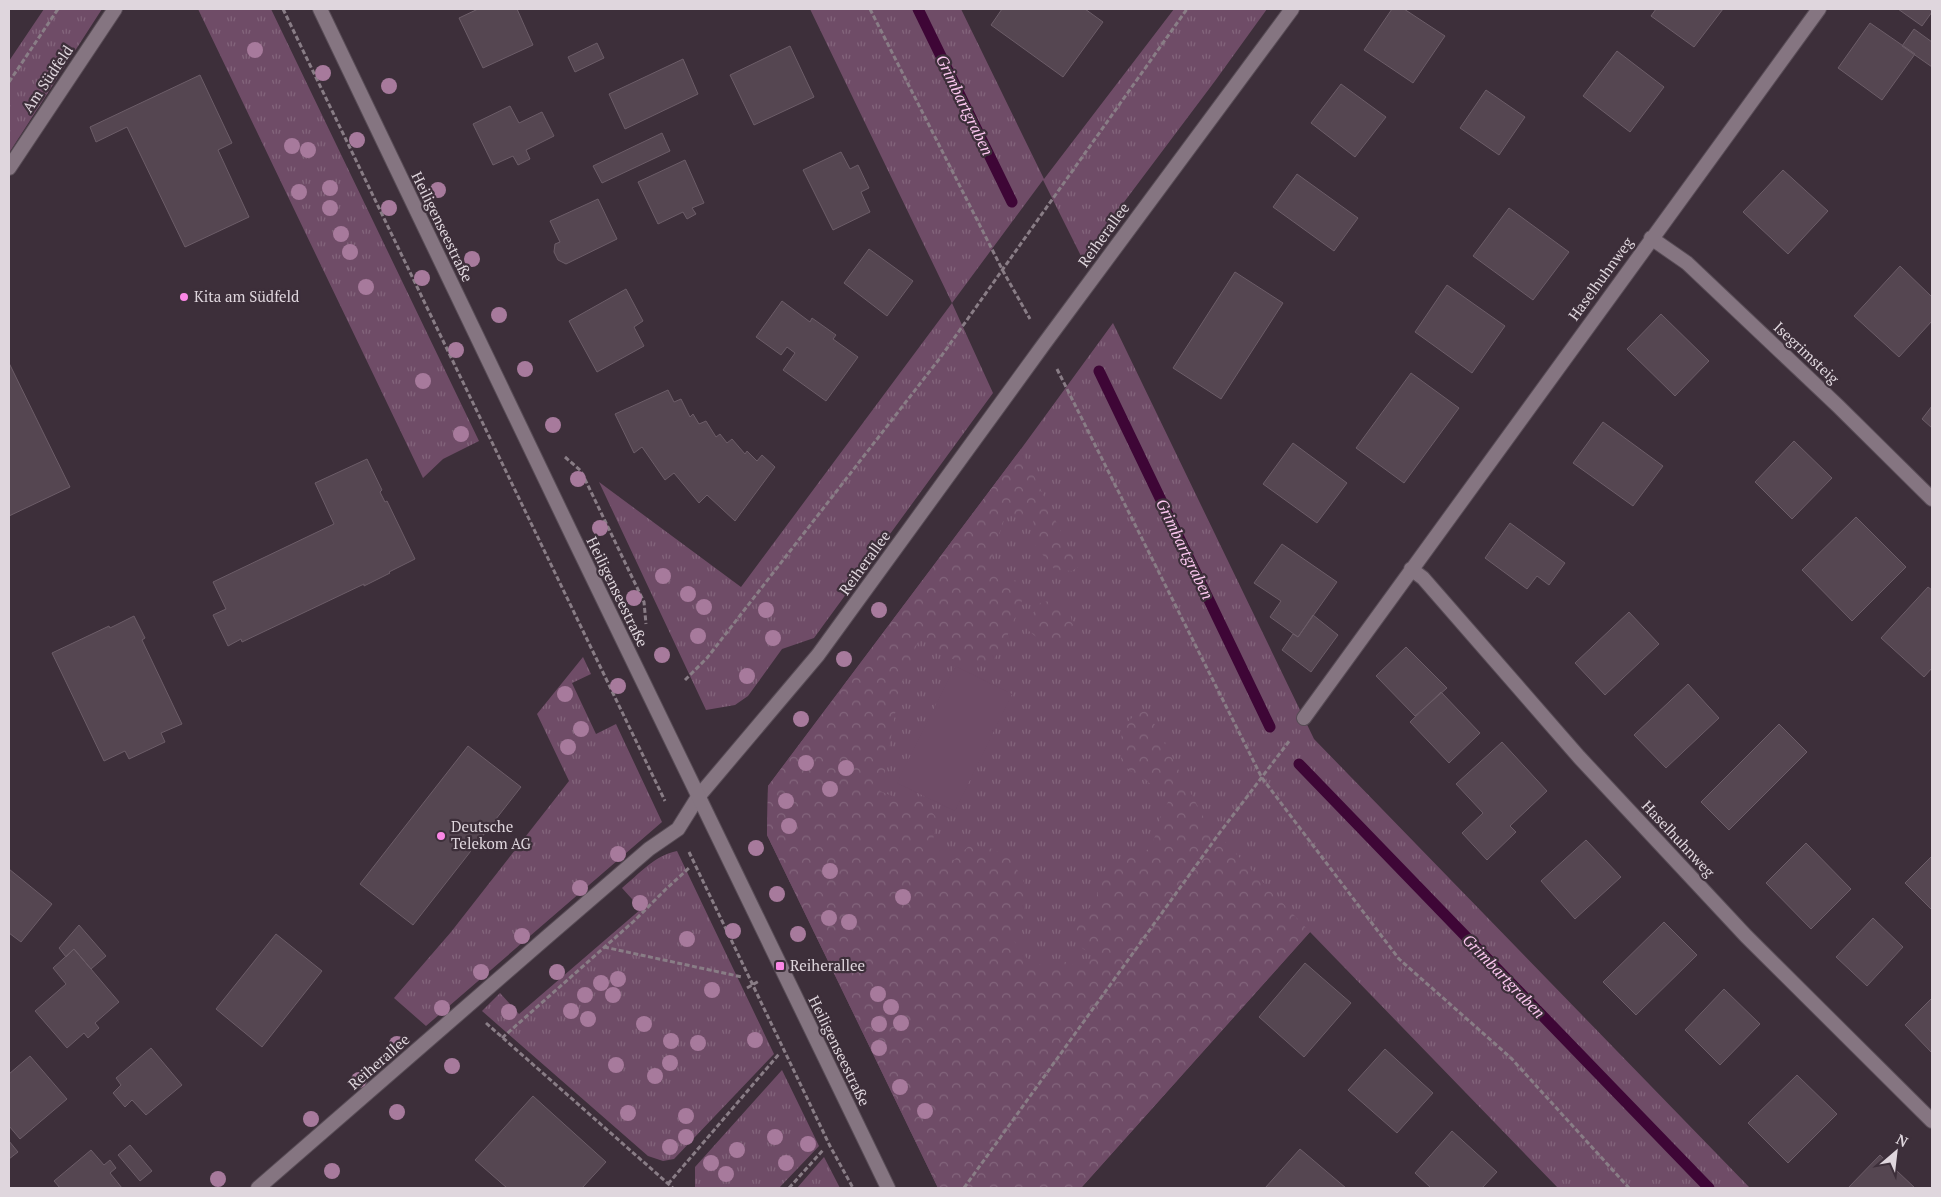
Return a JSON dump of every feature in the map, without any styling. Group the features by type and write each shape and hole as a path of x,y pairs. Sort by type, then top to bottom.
{"street":[{"name":"Am Südfeld","path":"9,168 115,9"},
{"name":"Heiligenseestraße","path":"320,9 888,1188"},
{"name":"Reiherallee","path":"258,1188 627,868 678,829 698,797 818,655 1044,344 1292,9"},
{"name":"Haselhuhnweg","path":"1304,718 1819,9"},
{"name":"Isegrimsteig","path":"1652,238 1687,263 1831,399 1932,499"},
{"name":"Haselhuhnweg","path":"1411,569 1424,578 1579,757 1746,936 1932,1121"}],"path":[{"path":"9,82 58,9"},
{"path":"283,9 665,803"},
{"path":"870,9 1003,271 1044,344 1262,778 1399,959 1511,1058 1630,1188"},
{"path":"685,680 707,658 940,358 1187,9"},
{"path":"964,1188 1218,835 1287,745 1304,718"},
{"path":"690,852 830,1146 852,1188"},
{"path":"502,1038 603,947 634,922 689,868"},
{"path":"603,947 742,977"},
{"path":"747,988 765,978"},
{"path":"468,1006 673,1188"},
{"path":"668,1184 779,1054"},
{"path":"789,1188 824,1149"}],"green space":[{"path":"44,9 102,9 9,153 9,61"},
{"path":"198,9 271,9 479,441 443,459 423,478"},
{"path":"810,9 961,9 1044,179 1174,9 1267,9 1082,258 1043,180 952,303"},
{"path":"952,303 993,393 814,638 782,649 748,696 735,705 706,710 599,482 741,587"},
{"path":"1113,323 1314,739 1750,1188 1558,1188 1310,932 1081,1188 938,1188 767,835 768,786 1021,449"},
{"path":"1021,449 1078,567 1072,571 1055,570 1035,545 1033,520 1006,515 995,545 990,567 1020,583 1026,591 1004,644 994,659 974,667 945,656 930,643 919,639 899,691 880,791 897,798 921,800 936,817 932,850 954,860 970,845 993,849 1012,860 1027,888 1023,918 1011,937 1029,961 1046,966 1066,962 1083,969 1093,956 1078,945 1075,923 1096,901 1102,873 1117,862 1149,849 1158,830 1160,818 1170,798 1168,786 1151,784 1122,765 1121,743 1124,727 1134,717 1147,710 1206,822 1310,932 1081,1188 938,1188 767,835 768,786"},
{"path":"1053,600 1069,610 1073,625 1062,638 1051,644 1040,640 1029,631 1031,616 1040,603"},
{"path":"583,657 591,674 572,683 596,734 616,724 662,822 426,1026 394,998 451,932 569,781 537,714"},
{"path":"955,666 1012,694 955,811 897,783"},
{"path":"677,851 774,1054 674,1159 663,1161 648,1156 482,1011 500,993 519,1014 641,909 622,888 654,861"},
{"path":"782,1070 819,1146 779,1188 695,1188 695,1167"},
{"path":"824,1157 840,1188 797,1188"}],"building":[{"path":"478,9 517,9 533,45 483,68 459,18"},
{"path":"1002,9 1085,9 1103,22 1063,77 991,25"},
{"path":"1392,9 1404,9 1445,36 1413,83 1364,50"},
{"path":"1656,9 1723,9 1694,47 1651,16"},
{"path":"1898,9 1929,9 1932,12 1922,26"},
{"path":"1870,23 1915,54 1882,100 1838,68"},
{"path":"1914,29 1932,42 1932,67 1902,46"},
{"path":"597,43 604,58 575,72 568,57"},
{"path":"790,46 814,97 754,125 730,75"},
{"path":"1617,51 1664,87 1630,132 1583,96"},
{"path":"683,59 698,94 625,129 609,94"},
{"path":"200,75 232,143 218,150 249,217 185,247 127,127 96,142 90,127"},
{"path":"1341,84 1386,117 1355,157 1311,123"},
{"path":"1486,90 1525,117 1499,155 1460,128"},
{"path":"510,106 519,123 542,112 554,136 526,150 530,159 518,165 513,156 493,165 473,124"},
{"path":"662,133 670,151 602,183 593,166"},
{"path":"841,152 850,169 858,165 869,188 861,192 870,212 833,230 803,170"},
{"path":"685,160 704,203 692,208 696,214 687,219 683,212 658,224 638,182"},
{"path":"1783,170 1828,211 1788,254 1743,212"},
{"path":"1297,174 1358,218 1334,251 1273,207"},
{"path":"598,199 617,239 566,264 558,260 554,252 555,244 560,242 550,221"},
{"path":"1509,208 1569,252 1533,300 1473,256"},
{"path":"869,249 913,281 887,316 844,283"},
{"path":"1900,266 1932,297 1932,321 1899,357 1854,316"},
{"path":"1235,272 1283,303 1221,399 1173,368"},
{"path":"1447,285 1505,326 1472,373 1415,332"},
{"path":"626,289 643,321 634,327 644,346 597,372 569,321"},
{"path":"782,301 810,322 812,318 836,335 833,339 858,357 826,401 783,370 795,353 787,347 781,355 756,337"},
{"path":"1661,314 1709,361 1675,396 1627,349"},
{"path":"9,363 70,487 9,516"},
{"path":"1411,373 1459,408 1404,483 1356,448"},
{"path":"668,390 674,402 681,399 690,417 693,414 699,424 706,421 716,437 720,434 727,443 732,439 745,454 747,451 757,461 762,455 775,467 735,521 707,495 699,503 674,473 665,480 642,447 634,453 615,414"},
{"path":"1932,406 1932,428 1922,419"},
{"path":"1603,422 1663,466 1633,506 1573,463"},
{"path":"1794,441 1832,478 1792,519 1755,482"},
{"path":"1293,443 1347,483 1317,523 1263,484"},
{"path":"367,459 382,490 380,492 385,502 387,501 415,559 364,586 364,584 242,642 241,639 228,646 213,615 226,609 213,582 334,524 315,483"},
{"path":"1856,517 1906,567 1852,621 1802,570"},
{"path":"1510,523 1565,563 1549,585 1537,576 1527,589 1485,558"},
{"path":"1282,544 1337,582 1298,637 1270,617 1281,601 1254,583"},
{"path":"1928,587 1932,590 1932,668 1924,677 1881,638"},
{"path":"1629,612 1659,644 1605,695 1575,663"},
{"path":"1313,615 1338,635 1311,672 1282,650 1293,634 1298,637"},
{"path":"134,616 145,638 142,640 182,724 161,733 165,742 129,759 125,751 104,761 52,653"},
{"path":"1406,647 1447,688 1415,716 1376,676"},
{"path":"1688,684 1719,718 1666,768 1634,735"},
{"path":"1441,692 1480,733 1449,763 1410,722"},
{"path":"1779,724 1807,752 1729,830 1701,802"},
{"path":"1502,742 1547,791 1510,826 1516,832 1487,860 1462,833 1483,813 1456,784"},
{"name":"Deutsche Telekom AG","path":"468,746 521,787 413,925 360,884"},
{"path":"1586,840 1621,877 1575,919 1541,881"},
{"path":"1806,843 1851,889 1811,929 1766,883"},
{"path":"1931,857 1932,859 1932,910 1905,883"},
{"path":"9,869 52,904 21,942 9,933"},
{"path":"1873,918 1903,947 1867,986 1836,957"},
{"path":"1664,922 1697,955 1636,1015 1603,982"},
{"path":"79,925 106,956 91,969 74,949 66,957 59,948"},
{"path":"276,934 322,971 262,1047 216,1009"},
{"path":"74,949 119,1002 95,1023 99,1028 88,1038 84,1033 67,1048 35,1011 66,984 53,968"},
{"path":"1305,963 1351,1003 1304,1057 1259,1017"},
{"path":"1724,989 1760,1024 1720,1065 1685,1030"},
{"path":"1932,998 1932,1053 1905,1025"},
{"path":"151,1048 182,1085 146,1115 132,1100 125,1107 113,1093 121,1085 116,1078"},
{"path":"1385,1049 1433,1093 1397,1133 1348,1090"},
{"path":"30,1056 67,1099 20,1139 9,1126 9,1074"},
{"path":"1797,1075 1837,1114 1788,1163 1748,1123"},
{"path":"533,1096 606,1162 582,1188 507,1188 475,1160"},
{"path":"1452,1131 1497,1172 1482,1188 1431,1188 1415,1173"},
{"path":"9,1141 18,1152 9,1159"},
{"path":"130,1145 152,1171 140,1181 118,1155"},
{"path":"1300,1149 1346,1188 1265,1188"},
{"path":"91,1150 104,1165 110,1160 116,1168 110,1173 122,1188 60,1188 54,1181"},
{"path":"1880,1155 1915,1188 1848,1188"}],"waterway":[{"name":"Grimbartgraben","path":"918,9 1012,202"},
{"name":"Grimbartgraben","path":"1099,371 1270,727"},
{"name":"Grimbartgraben","path":"1299,764 1709,1188"}],"place":[{"name":"Kita am Südfeld","path":"184,297"},
{"name":"Deutsche Telekom AG","path":"441,836"},
{"name":"Reiherallee","path":"780,966"}]}
